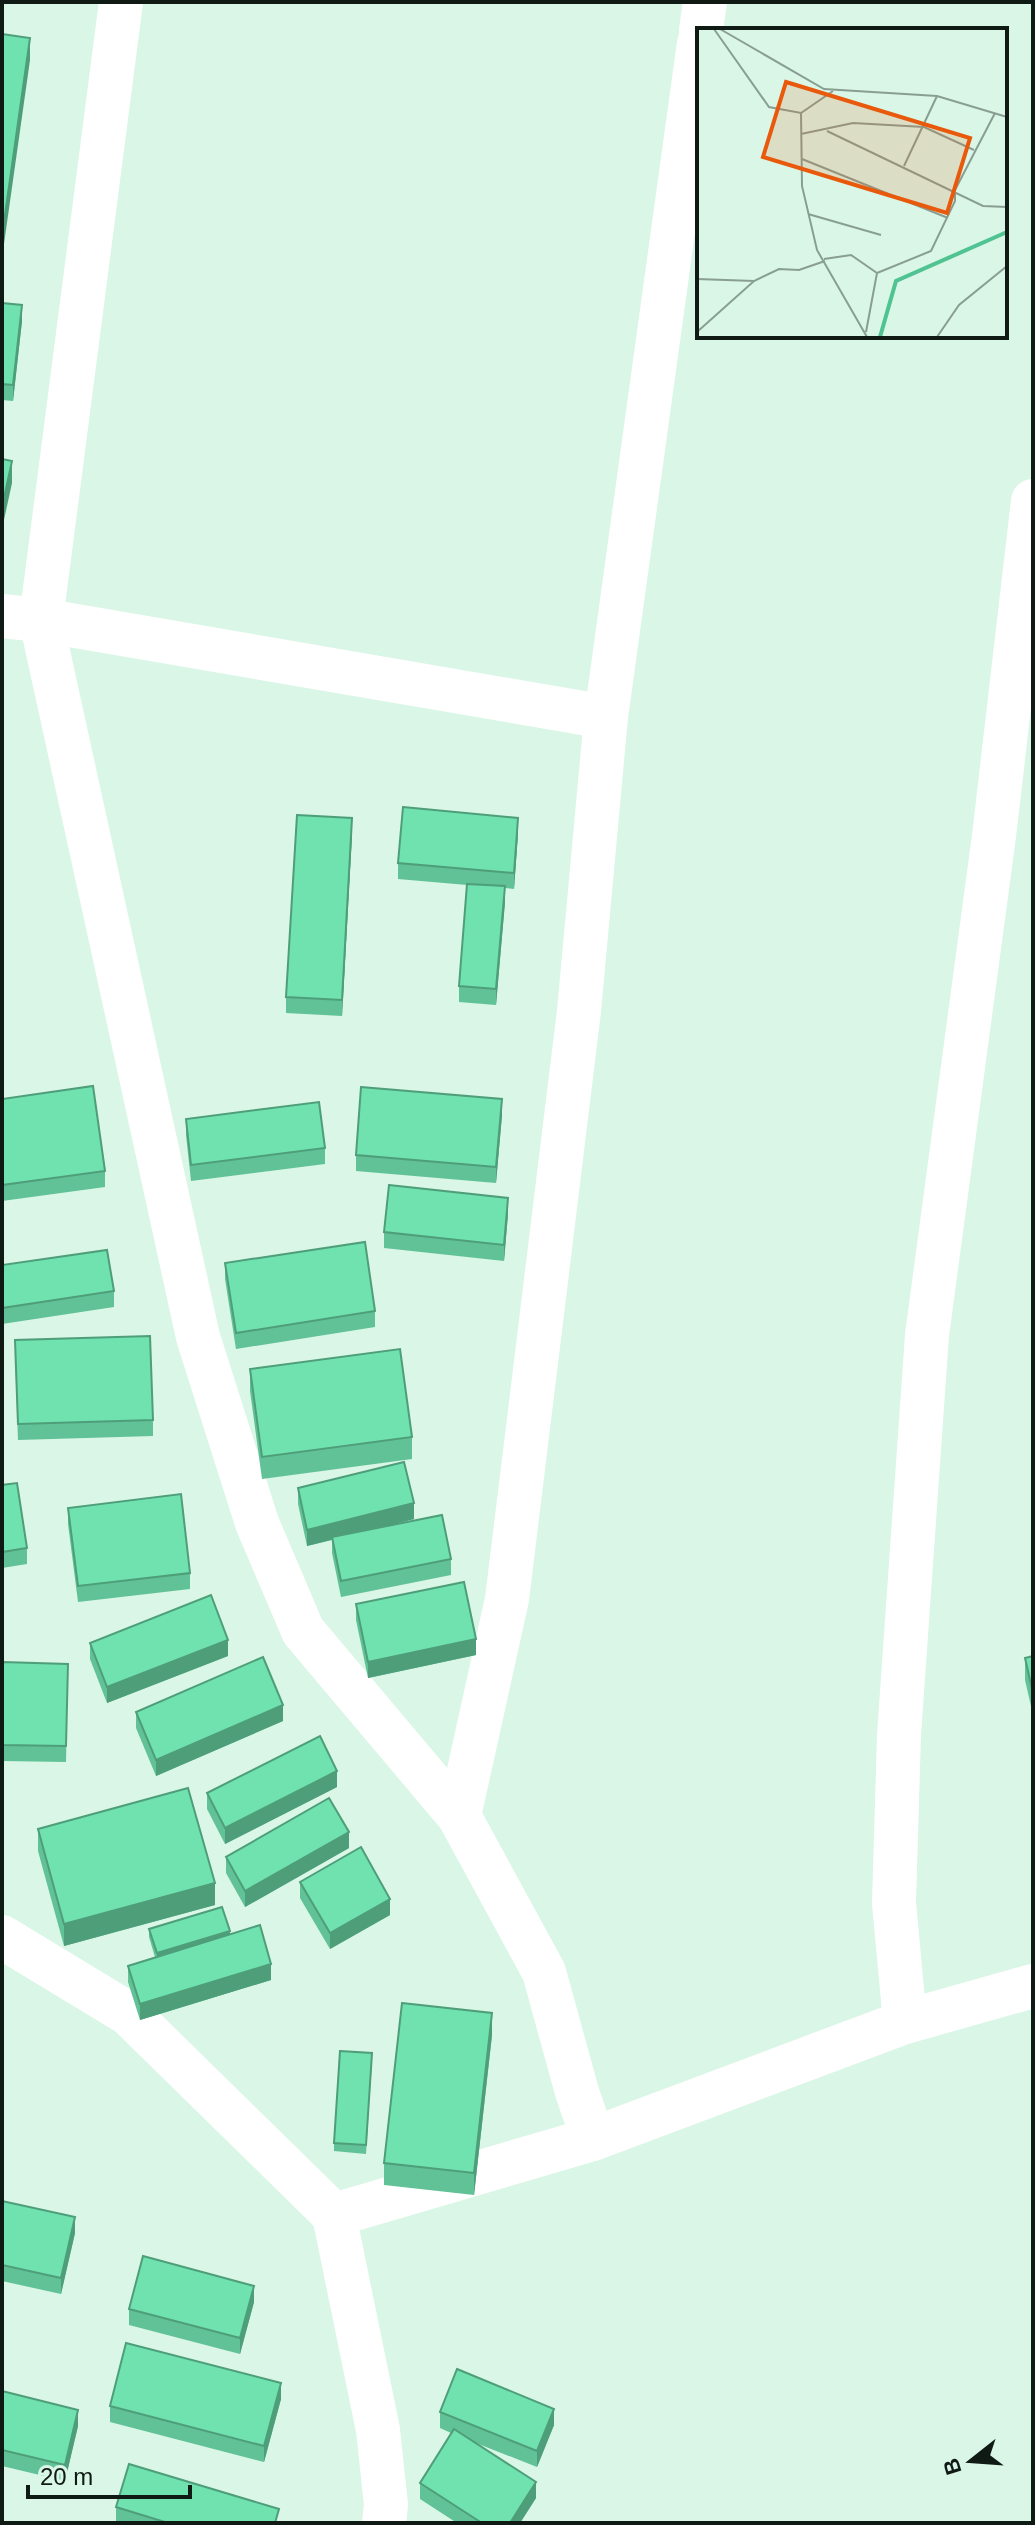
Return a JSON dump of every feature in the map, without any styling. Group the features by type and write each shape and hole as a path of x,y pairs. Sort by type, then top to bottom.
{"street":[{"path":"121,2 22,618 198,1337 257,1523 303,1631 459,1816 544,1972 593,2139"},
{"path":"701,28 705,2"},
{"path":"459,1816 507,1599 579,1011 606,717 697,57"},
{"path":"905,2022 894,1903 898,1750 927,1335 994,836 1033,501"},
{"path":"22,618 606,717"},
{"path":"2,1937 129,2014 334,2215 378,2430 386,2505 384,2523"},
{"path":"334,2215 593,2139 905,2022 1033,1986"}],"building":[{"path":"2,34 30,38 2,236"},
{"path":"2,303 22,305 13,385 2,384"},
{"path":"2,459 12,461 2,507"},
{"path":"403,807 518,818 514,873 398,863"},
{"path":"297,815 352,818 342,1000 286,997"},
{"path":"467,884 505,886 496,989 459,986"},
{"path":"93,1086 105,1171 2,1185 2,1099"},
{"path":"361,1087 502,1099 496,1167 356,1155"},
{"path":"319,1102 325,1148 191,1165 186,1119"},
{"path":"389,1185 508,1198 504,1245 384,1232"},
{"path":"365,1242 375,1311 236,1333 225,1263"},
{"path":"107,1250 114,1291 2,1308 2,1265"},
{"path":"150,1336 153,1420 18,1424 15,1340"},
{"path":"400,1349 412,1437 262,1457 250,1369"},
{"path":"404,1462 414,1503 307,1530 298,1488"},
{"path":"17,1483 27,1548 2,1552 2,1485"},
{"path":"181,1494 190,1573 78,1586 68,1508"},
{"path":"442,1515 451,1559 341,1581 332,1537"},
{"path":"464,1582 476,1639 368,1662 356,1604"},
{"path":"211,1595 228,1640 107,1687 90,1643"},
{"path":"1033,1656 1033,1693 1025,1658"},
{"path":"263,1657 283,1705 156,1760 136,1712"},
{"path":"2,1662 68,1664 66,1746 2,1745"},
{"path":"320,1736 337,1771 225,1828 207,1793"},
{"path":"188,1788 215,1883 64,1924 38,1829"},
{"path":"329,1798 349,1832 245,1891 226,1857"},
{"path":"361,1847 390,1899 330,1933 300,1882"},
{"path":"222,1907 230,1931 157,1953 149,1929"},
{"path":"260,1925 271,1964 140,2004 128,1966"},
{"path":"402,2003 492,2013 474,2173 384,2163"},
{"path":"340,2051 372,2053 366,2145 334,2143"},
{"path":"2,2201 75,2217 61,2278 2,2265"},
{"path":"143,2256 254,2286 240,2338 129,2309"},
{"path":"126,2343 281,2383 264,2446 110,2406"},
{"path":"457,2369 554,2409 537,2451 440,2412"},
{"path":"2,2391 78,2410 65,2465 2,2450"},
{"path":"454,2429 536,2482 510,2523 482,2523 420,2483"},
{"path":"129,2464 279,2509 275,2523 168,2523 116,2507"}]}
